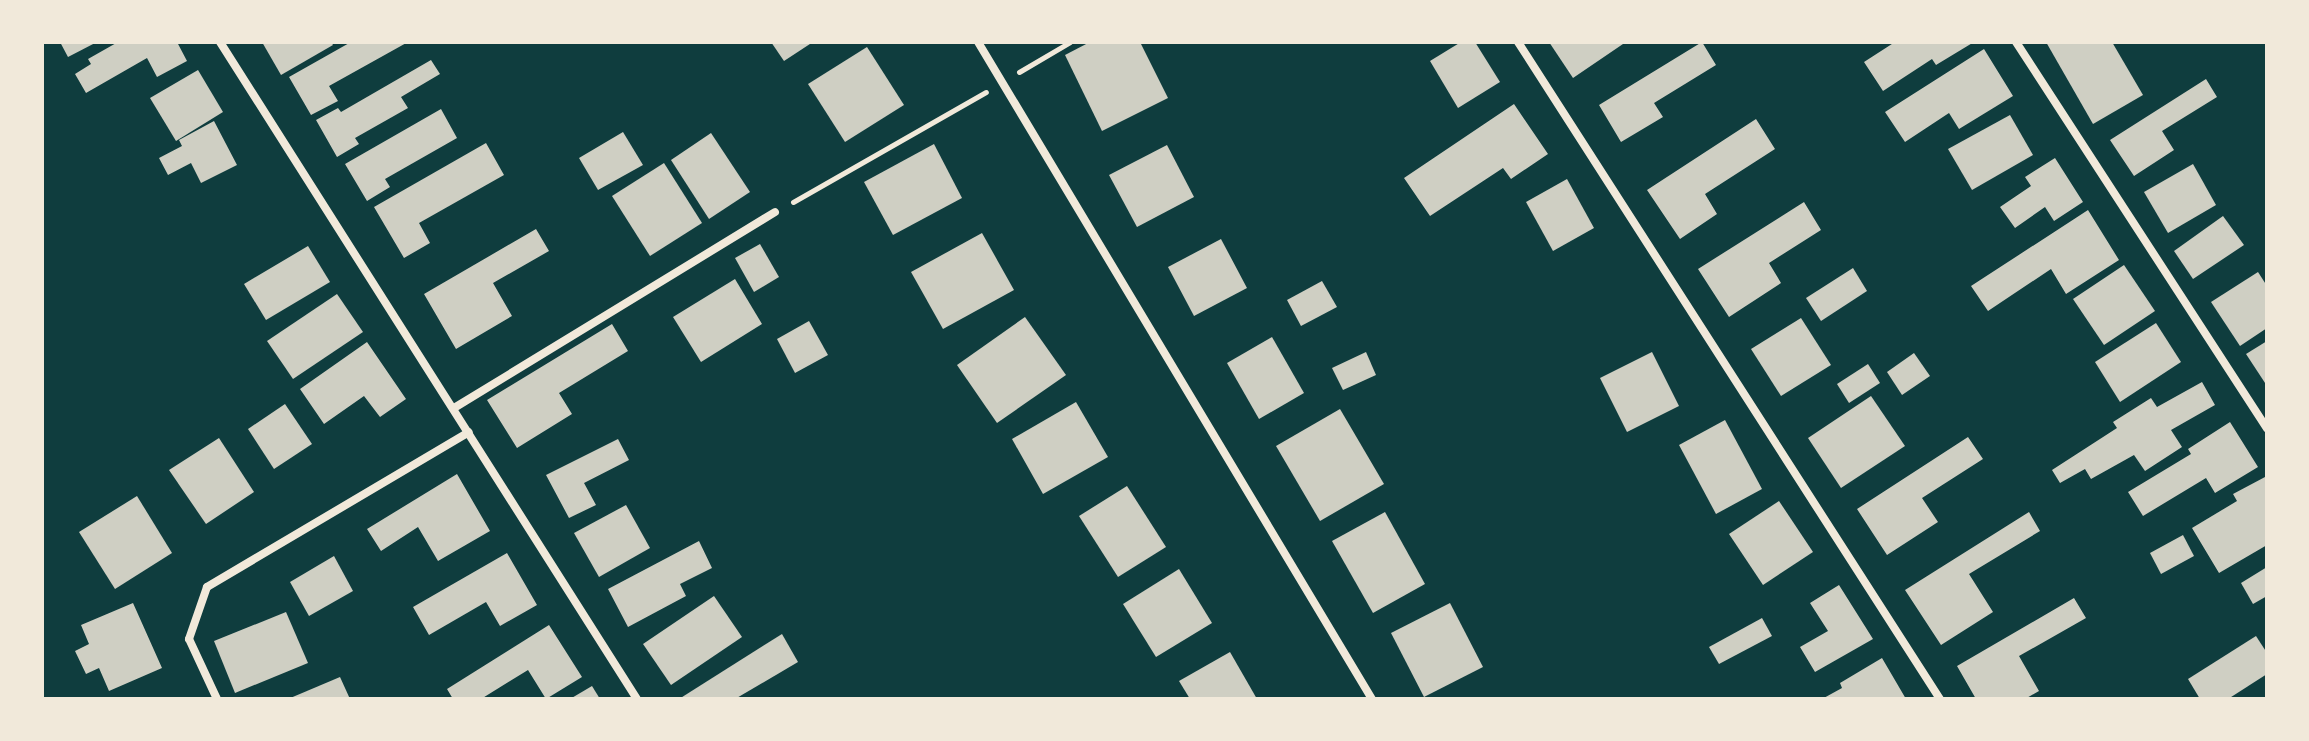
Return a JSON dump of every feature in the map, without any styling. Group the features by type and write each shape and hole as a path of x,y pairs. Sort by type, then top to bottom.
{"street":[{"path":"220,42 637,699"},
{"path":"978,42 1372,699"},
{"path":"1518,42 1940,699"},
{"path":"2016,42 2267,429"},
{"path":"454,408 775,212"},
{"path":"217,699 189,639 207,587 469,432"}],"path":[{"path":"775,212 1070,42"}],"building":[{"path":"60,42 97,42 68,57"},
{"path":"118,42 177,42 187,61 157,77 147,58 86,93 75,74 91,64 88,59"},
{"path":"262,42 331,42 333,45 281,75"},
{"path":"351,42 408,42 329,86 338,101 311,115 289,77"},
{"path":"771,42 813,42 784,61"},
{"path":"1090,42 1140,42 1168,98 1102,131 1065,55"},
{"path":"1461,42 1475,42 1500,82 1458,108 1430,61"},
{"path":"1549,42 1622,42 1623,44 1573,78"},
{"path":"1702,42 1716,65 1654,103 1663,117 1621,142 1599,105"},
{"path":"1895,42 1974,42 1936,65 1932,59 1883,91 1864,62"},
{"path":"2046,42 2112,42 2143,95 2093,124"},
{"path":"867,47 904,105 845,142 808,84"},
{"path":"1984,49 2013,96 1959,129 1949,113 1905,142 1885,112"},
{"path":"431,60 440,74 401,97 408,108 355,138 359,144 337,157 316,120 338,108 341,112"},
{"path":"198,70 223,112 176,141 150,98"},
{"path":"2206,79 2217,97 2162,131 2174,150 2134,176 2110,140"},
{"path":"1514,104 1548,154 1511,179 1503,168 1430,216 1404,178"},
{"path":"441,109 457,138 385,179 390,187 367,201 345,164"},
{"path":"2010,115 2033,155 1972,190 1948,149"},
{"path":"1756,119 1775,149 1705,194 1717,214 1680,239 1647,190"},
{"path":"214,121 237,165 201,183 191,163 168,175 159,158 182,146 179,140"},
{"path":"623,132 643,165 598,190 579,158"},
{"path":"711,133 750,192 709,219 671,160"},
{"path":"486,143 504,175 419,223 430,243 404,258 374,207"},
{"path":"934,144 962,198 893,235 864,182"},
{"path":"1167,145 1194,197 1137,227 1109,175"},
{"path":"2055,158 2083,202 2054,221 2045,207 2015,228 2000,207 2031,186 2025,177"},
{"path":"664,163 702,223 650,256 612,196"},
{"path":"2193,164 2216,205 2168,233 2144,192"},
{"path":"1567,179 1594,228 1553,251 1526,202"},
{"path":"1804,202 1821,230 1769,263 1781,283 1729,317 1698,269"},
{"path":"2088,210 2119,260 2066,294 2051,269 1988,311 1971,286"},
{"path":"2223,216 2244,245 2193,279 2174,251"},
{"path":"536,229 549,251 493,283 512,316 456,349 424,294"},
{"path":"982,233 1014,290 943,329 911,272"},
{"path":"1221,239 1247,288 1194,316 1168,267"},
{"path":"760,244 779,277 754,292 735,258"},
{"path":"308,246 330,282 266,320 244,284"},
{"path":"2124,265 2155,311 2104,345 2073,299"},
{"path":"1853,268 1867,291 1821,321 1806,298"},
{"path":"2258,272 2267,286 2267,328 2240,346 2211,302"},
{"path":"735,279 762,324 701,362 673,317"},
{"path":"1322,281 1337,307 1301,326 1287,300"},
{"path":"337,294 363,332 293,379 267,341"},
{"path":"1025,317 1066,375 997,423 957,365"},
{"path":"1801,318 1831,365 1781,396 1751,349"},
{"path":"809,321 828,355 795,373 777,339"},
{"path":"2156,323 2181,362 2120,402 2095,362"},
{"path":"612,324 628,351 559,393 572,414 517,448 487,400"},
{"path":"1272,337 1304,393 1259,419 1227,363"},
{"path":"2267,341 2267,386 2246,354"},
{"path":"367,342 406,399 380,417 364,396 324,424 300,389"},
{"path":"1366,352 1376,375 1343,390 1332,368"},
{"path":"1652,352 1679,406 1627,432 1600,378"},
{"path":"1914,353 1930,376 1902,395 1887,372"},
{"path":"1868,364 1880,383 1849,403 1837,384"},
{"path":"2202,382 2215,405 2171,430 2182,447 2145,471 2134,455 2091,479 2085,469 2060,483 2052,470 2117,428 2113,422 2151,398 2157,407"},
{"path":"1871,396 1905,446 1841,488 1808,438"},
{"path":"1076,402 1108,457 1043,494 1012,439"},
{"path":"285,404 312,444 274,469 248,429"},
{"path":"1340,409 1384,484 1320,521 1276,446"},
{"path":"1725,420 1762,489 1716,514 1679,445"},
{"path":"2230,422 2258,467 2215,493 2206,478 2143,516 2128,492 2191,454 2188,449"},
{"path":"1968,437 1983,459 1922,498 1938,522 1887,555 1857,509"},
{"path":"219,438 254,492 206,524 169,470"},
{"path":"618,439 629,460 584,483 596,505 569,518 546,475"},
{"path":"457,474 490,531 438,561 418,527 381,551 367,529"},
{"path":"2265,477 2267,545 2219,573 2192,528 2237,501 2233,494"},
{"path":"1127,486 1166,547 1118,577 1079,516"},
{"path":"137,496 172,553 115,589 79,532"},
{"path":"1779,501 1813,552 1763,585 1729,534"},
{"path":"626,505 650,548 599,577 574,533"},
{"path":"1385,512 1425,584 1373,613 1332,541"},
{"path":"2029,512 2040,531 1969,574 1993,612 1941,645 1905,590"},
{"path":"2183,535 2194,556 2161,574 2150,553"},
{"path":"699,541 712,568 680,584 686,596 628,627 608,589"},
{"path":"507,553 537,605 500,626 486,602 429,635 413,607"},
{"path":"334,556 353,591 309,616 290,582"},
{"path":"2267,567 2267,596 2253,604 2241,583"},
{"path":"1179,569 1212,623 1156,657 1123,604"},
{"path":"1839,585 1873,639 1815,672 1800,647 1828,631 1810,603"},
{"path":"714,596 742,637 671,685 643,644"},
{"path":"2074,598 2086,618 2019,656 2039,691 2025,699 1976,699 1957,666"},
{"path":"133,603 162,668 109,691 99,668 86,674 75,651 89,644 81,625"},
{"path":"1450,603 1483,667 1424,697 1391,633"},
{"path":"286,612 308,663 235,693 214,641"},
{"path":"1762,618 1772,636 1719,664 1709,647"},
{"path":"549,625 582,677 546,699 528,670 481,699 453,699 447,689"},
{"path":"782,634 798,662 735,699 679,699"},
{"path":"2256,636 2267,653 2267,674 2228,699 2200,699 2188,679"},
{"path":"1230,652 1257,699 1190,699 1179,681"},
{"path":"1882,658 1906,699 1822,699 1842,688 1840,683"},
{"path":"340,677 350,699 288,699"},
{"path":"592,686 600,699 570,699"}]}
